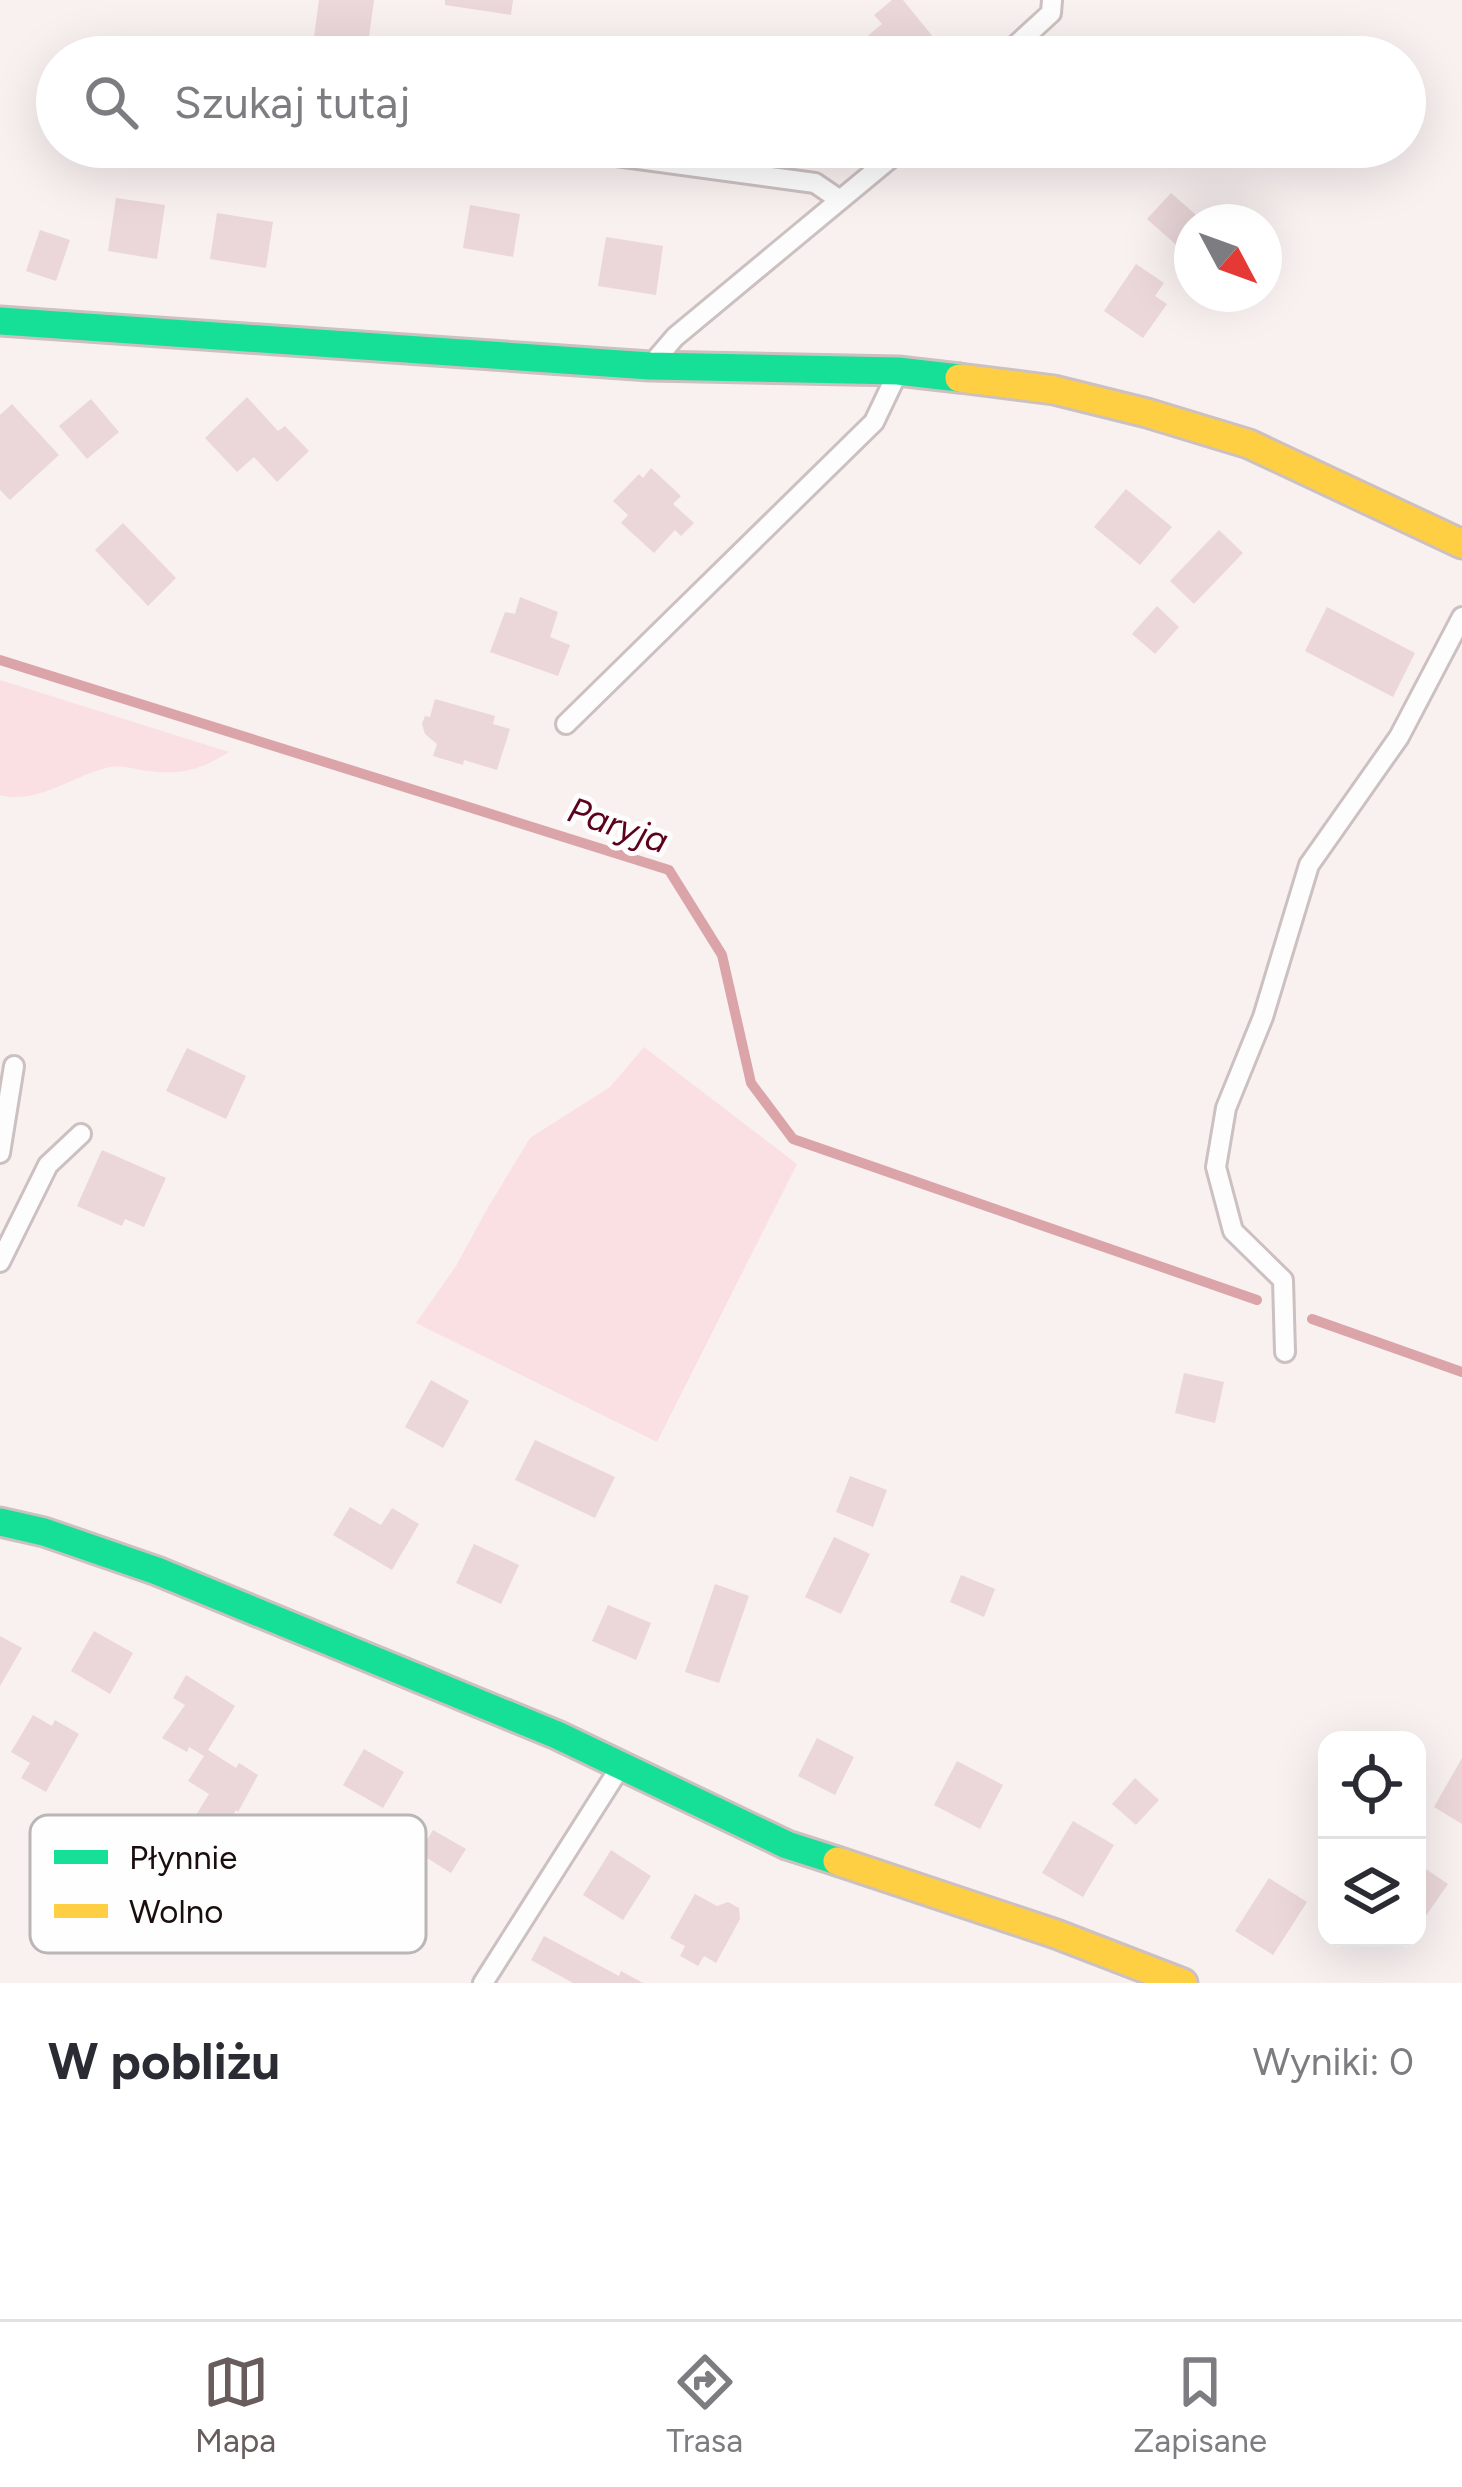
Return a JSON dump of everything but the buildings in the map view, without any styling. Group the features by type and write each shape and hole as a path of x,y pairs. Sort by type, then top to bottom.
{"street":[{"path":"0,320 650,366 898,371 1054,390 1249,444 1462,544"},
{"path":"0,1522 44,1532 179,1580 557,1735 787,1845 1056,1934 1153,1977 1183,1983"}],"lane":[{"path":"1026,36 1051,13 1052,0"},
{"path":"700,168 814,184 840,200"},
{"path":"650,366 675,338 879,168"},
{"path":"566,724 874,422 898,371"},
{"path":"1286,1352 1283,1280 1233,1231 1216,1166 1226,1108 1263,1017 1309,865 1399,737 1462,617"},
{"path":"0,1153 14,1066"},
{"path":"0,1262 48,1165 81,1134"},
{"path":"483,1983 621,1767"}],"shaded area":[{"path":"0,680 229,752 191,770 110,767 42,793 0,795"},
{"path":"644,1047 797,1164 657,1442 416,1323 456,1266 530,1138 610,1087"}],"waterway":[{"name":"Paryja","path":"0,660 669,870 722,955 751,1083 793,1139 1257,1300"},
{"name":"Paryja","path":"1312,1319 1462,1372"}],"traffic: fast":[{"path":"0,321 650,366 898,371 959,378"},
{"path":"0,1522 157,1571 557,1735 787,1845 837,1861"}],"traffic: slow":[{"path":"959,378 1054,390 1249,444 1462,544"},
{"path":"837,1861 1056,1934 1183,1983"}]}
